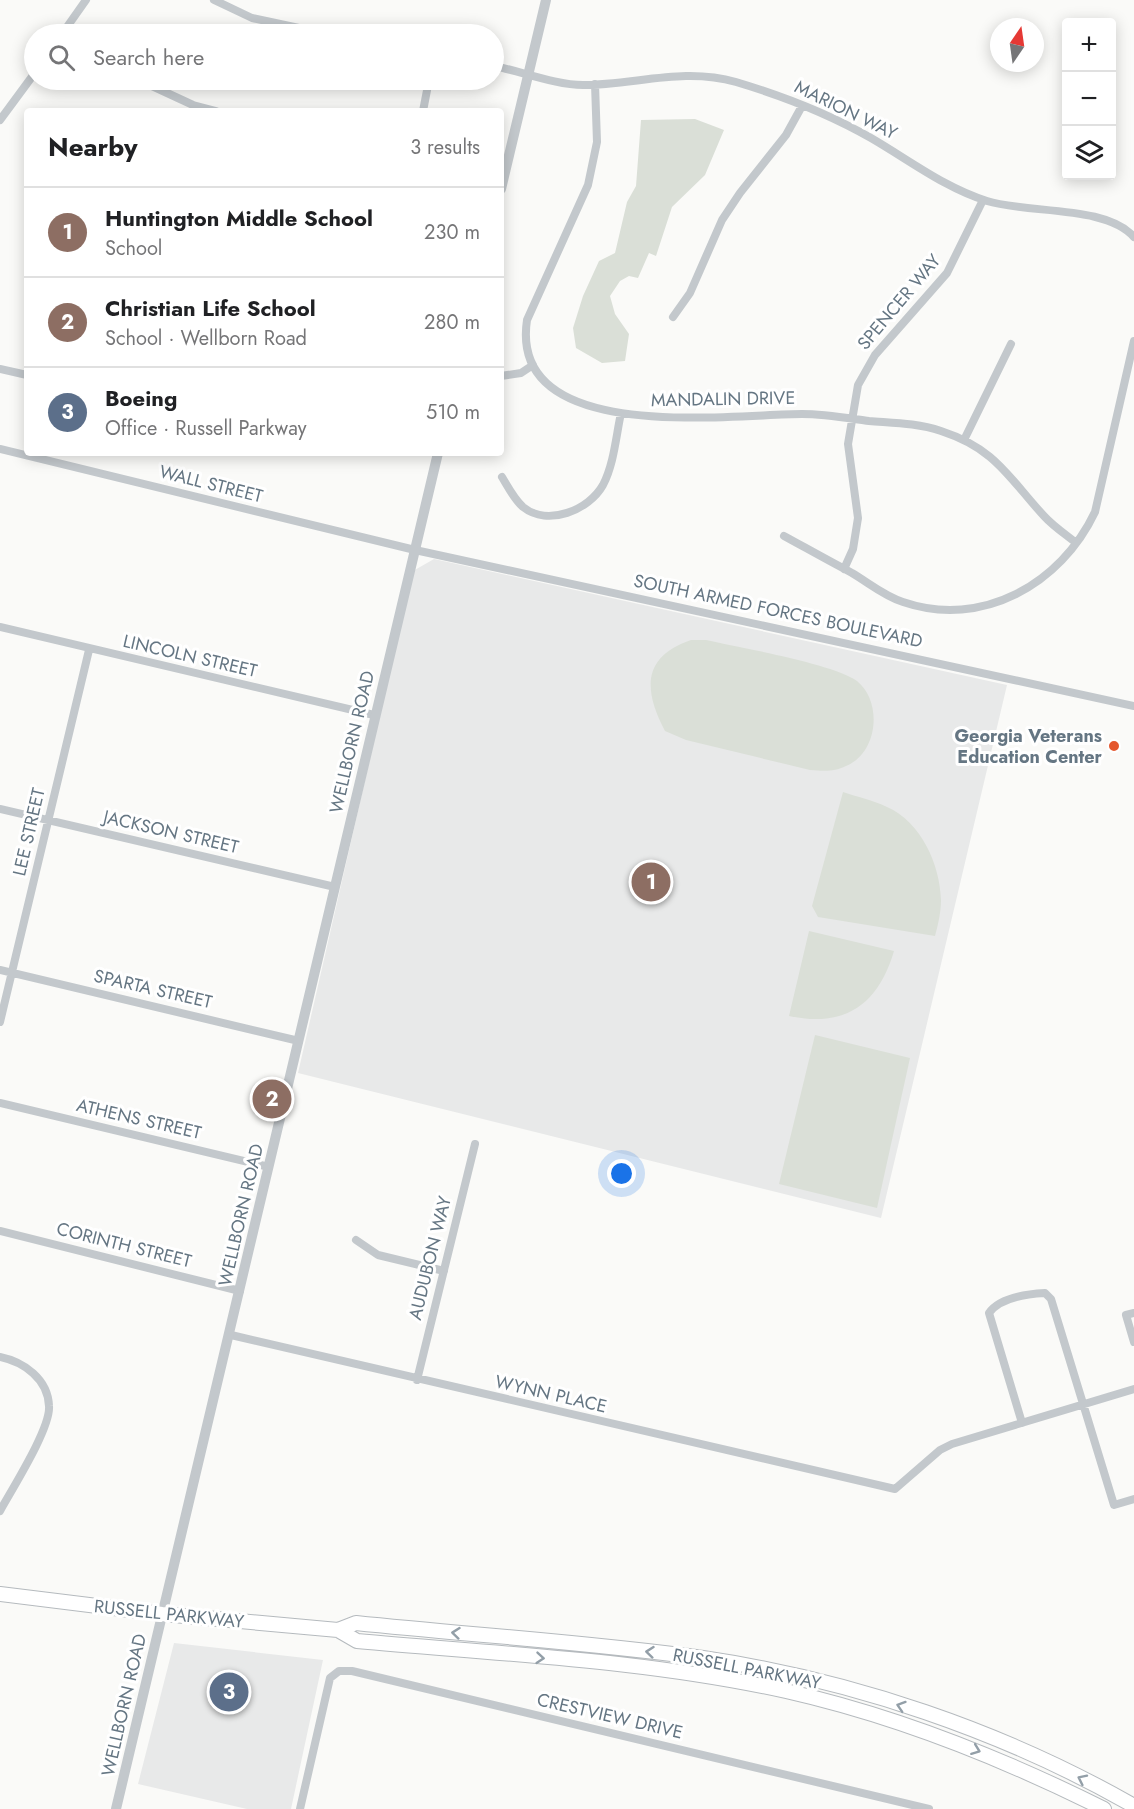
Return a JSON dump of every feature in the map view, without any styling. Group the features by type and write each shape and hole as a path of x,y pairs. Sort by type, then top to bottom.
{"main road":[{"name":"RUSSELL PARKWAY","path":"0,1594 162,1614 338,1630 357,1641 674,1671 788,1691 857,1709 951,1740 1041,1778 1104,1809"},
{"name":"RUSSELL PARKWAY","path":"338,1630 356,1623 653,1652 768,1670 876,1697 973,1731 1056,1766 1134,1806"}],"street":[{"path":"69,24 86,0"},
{"path":"214,0 252,18 280,24"},
{"path":"504,177 546,0"},
{"name":"MARION WAY","path":"504,68 572,83 595,84 661,76 716,78 773,94 802,106 867,136 946,184 983,200 1026,210 1098,217 1115,222 1134,237"},
{"name":"MANDALIN DRIVE","path":"595,84 598,127 592,170 582,200 531,307 526,342 533,365 544,381 562,394 621,413 667,419 799,414 916,424 964,440 1000,463 1044,516 1075,542"},
{"path":"0,120 24,88"},
{"path":"157,90 192,108"},
{"path":"424,108 427,90"},
{"path":"673,317 690,293 722,220 740,193 786,135 802,106"},
{"name":"SPENCER WAY","path":"844,569 853,549 858,518 848,444 856,391 870,363 947,273 983,200"},
{"path":"784,536 903,602 930,608 979,608 1006,600 1041,581 1090,522 1099,502 1134,341"},
{"path":"964,440 1011,344"},
{"path":"504,376 521,373 533,365"},
{"path":"0,369 24,374"},
{"path":"502,477 515,498 525,508 539,514 554,515 582,506 594,498 608,474 621,413"},
{"name":"WALL STREET","path":"0,449 24,455"},
{"name":"WALL STREET","path":"29,456 415,550"},
{"name":"WELLBORN ROAD","path":"116,1809 231,1335 374,715 437,456"},
{"name":"SOUTH ARMED FORCES BOULEVARD","path":"415,550 1134,706"},
{"name":"LINCOLN STREET","path":"0,627 89,650 374,715"},
{"name":"LEE STREET","path":"0,1022 89,650"},
{"name":"JACKSON STREET","path":"0,809 334,887"},
{"name":"SPARTA STREET","path":"0,970 299,1041"},
{"name":"ATHENS STREET","path":"0,1103 269,1167"},
{"name":"AUDUBON WAY","path":"417,1380 475,1144"},
{"name":"CORINTH STREET","path":"0,1231 240,1291"},
{"path":"356,1240 378,1255 444,1271"},
{"path":"1134,1389 1083,1404 1022,1423 989,1312 995,1305 1030,1294 1045,1293 1052,1299 1083,1404 1114,1505 1134,1499"},
{"path":"1134,1313 1126,1315 1134,1342"},
{"name":"WYNN PLACE","path":"231,1335 417,1380 895,1489 946,1447 1022,1423"},
{"path":"0,1357 27,1368 38,1377 46,1390 50,1407 45,1426 0,1511"},
{"name":"CRESTVIEW DRIVE","path":"300,1809 330,1678 339,1671 352,1671 929,1809"}],"shaded area":[{"path":"695,119 724,130 705,175 672,207 656,256 649,253 638,278 629,276 620,281 610,296 615,314 629,334 625,361 602,363 576,348 573,328 583,296 599,261 615,253 627,202 636,186 641,120"},
{"path":"434,559 1007,685 881,1218 298,1073 413,571"},
{"path":"691,640 706,640 785,657 828,668 857,681 871,701 873,714 873,726 865,750 857,759 842,768 829,771 810,770 686,740 665,731 653,702 651,677 655,666 663,656 675,647"},
{"path":"843,792 887,807 910,823 919,834 932,859 940,886 941,900 935,936 818,917 812,906"},
{"path":"809,931 894,951 879,986 869,998 843,1015 809,1019 789,1016"},
{"path":"815,1035 910,1058 877,1208 779,1184"},
{"path":"174,1643 323,1660 291,1809 247,1809 138,1784"}],"place":[{"name":"Georgia Veterans Education Center","path":"1114,746"},
{"name":"Huntington Middle School","path":"651,882"},
{"name":"Christian Life School","path":"272,1099"},
{"name":"Boeing","path":"229,1692"}]}
